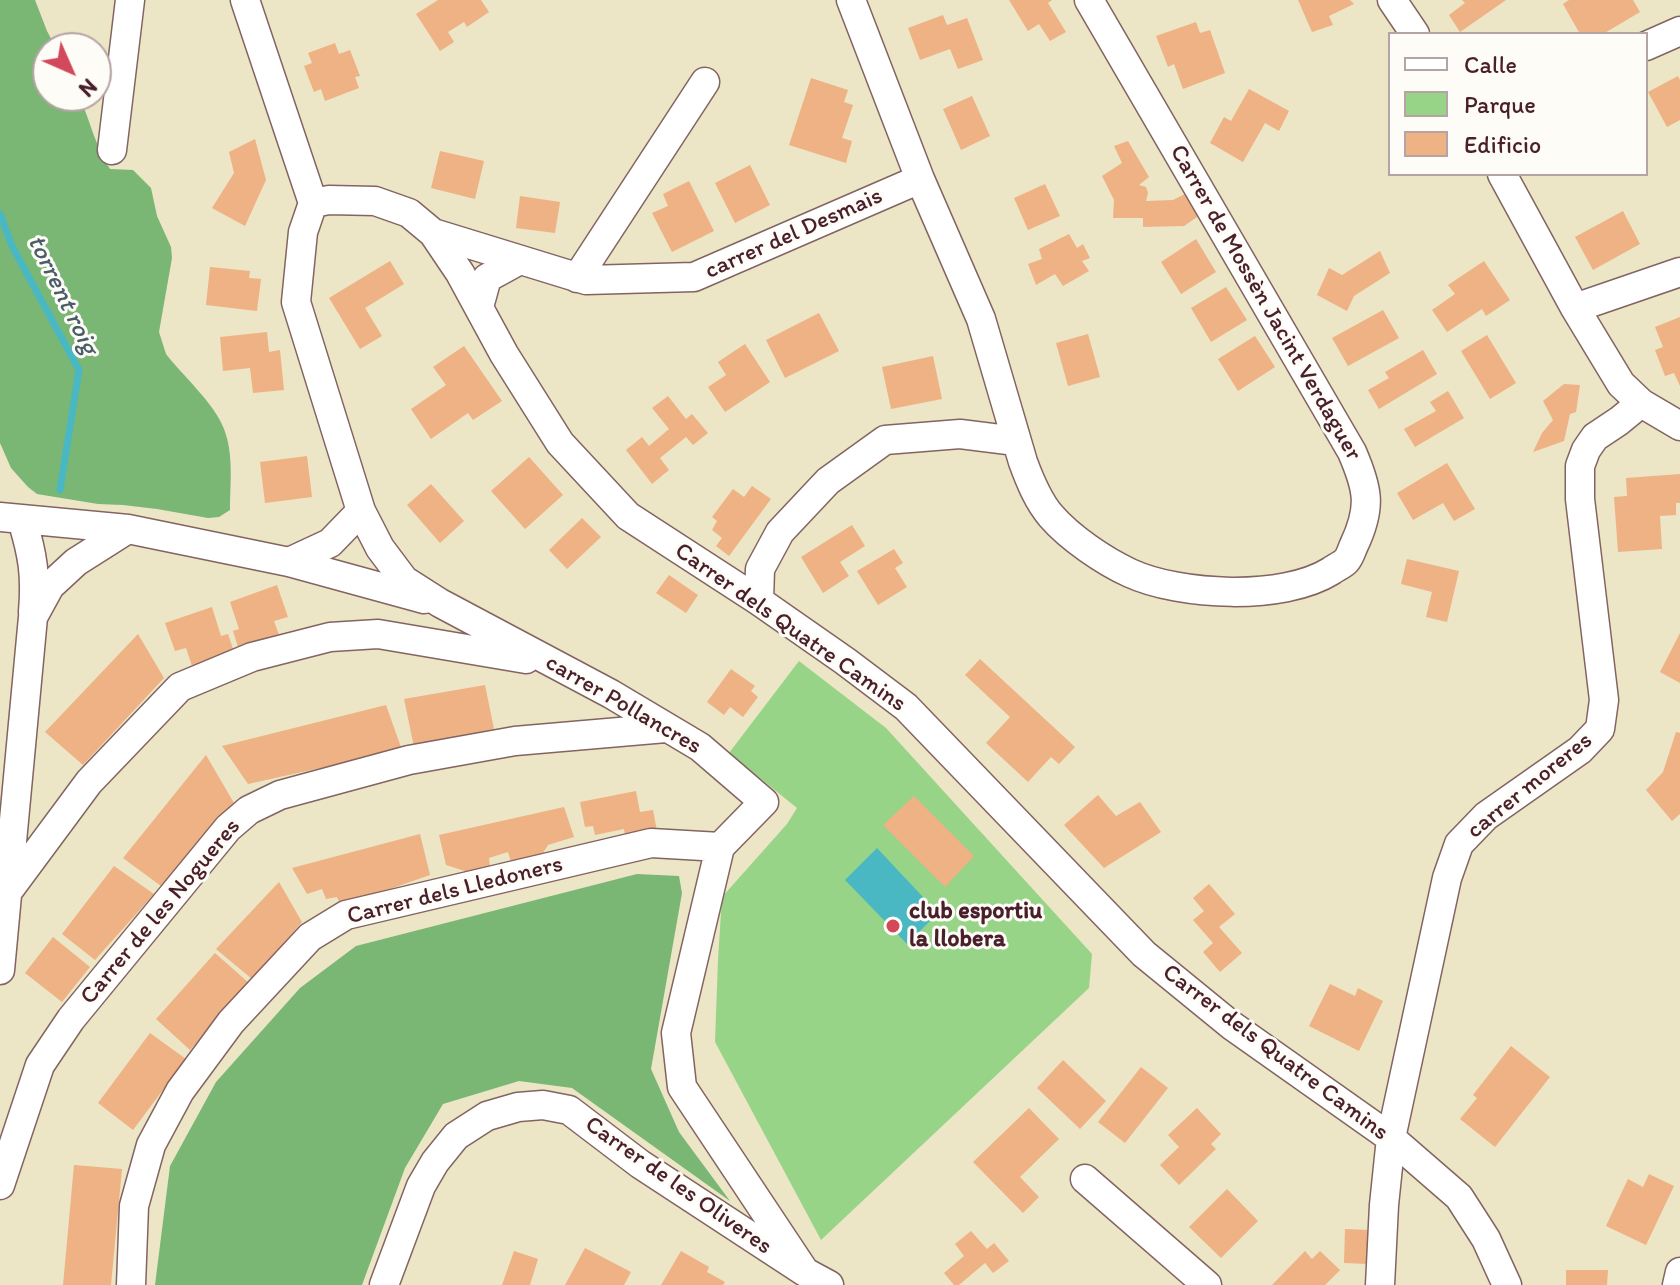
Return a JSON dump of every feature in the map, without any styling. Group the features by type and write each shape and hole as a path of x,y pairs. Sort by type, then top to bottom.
{"street":[{"path":"112,150 130,0"},
{"path":"245,0 313,203"},
{"path":"851,0 920,179"},
{"name":"Carrer de Mossèn Jacint Verdaguer","path":"920,179 981,319 1023,462 1040,499 1052,516 1090,551 1131,574 1182,589 1237,592 1284,587 1317,579 1347,560 1362,529 1367,504 1364,479 1352,452 1089,0"},
{"path":"1392,0 1414,32"},
{"path":"1648,45 1680,31"},
{"path":"577,278 705,82"},
{"path":"1503,176 1575,308 1621,384 1641,403 1680,426"},
{"name":"carrer del Desmais","path":"433,233 586,280 694,277 920,179"},
{"name":"Carrer dels Quatre Camins","path":"313,203 329,200 375,201 409,213 433,233 460,273 504,354 560,443 628,516 759,601 906,707 1144,954 1231,1025 1391,1138 1459,1197 1486,1239 1507,1285"},
{"name":"carrer Pollancres","path":"313,203 303,232 296,302 361,511 380,548 404,580 487,629 611,694 700,747 764,802 720,847"},
{"path":"479,307 487,278 520,260"},
{"path":"1575,308 1680,272"},
{"name":"carrer moreres","path":"1380,1285 1391,1138 1447,878 1459,844 1486,816 1580,750 1600,729 1604,700 1580,499 1580,466 1595,437 1641,403"},
{"path":"759,601 760,569 780,532 828,481 885,440 960,434 1016,441"},
{"path":"289,562 330,543 361,511"},
{"path":"11,519 128,529 289,562 440,603"},
{"path":"0,970 36,581 30,546 11,519"},
{"path":"33,617 50,586 76,562 128,529"},
{"path":"6,894 89,782 180,687 252,657 330,637 378,634 555,663"},
{"name":"Carrer de les Nogueres","path":"0,1185 40,1065 100,983 228,828 249,810 280,795 409,760 515,741 666,728"},
{"name":"Carrer dels Lledoners","path":"131,1285 134,1206 151,1145 180,1091 231,1022 310,937 346,915 651,843 720,847"},
{"path":"720,847 676,1033 682,1087 817,1278"},
{"name":"Carrer de les Oliveres","path":"384,1285 421,1186 456,1136 487,1116 518,1107 543,1105 569,1110 640,1164 817,1278"},
{"path":"1085,1179 1207,1285"},
{"path":"1677,1285 1680,1272"}],"green space":[{"path":"0,0 35,0 48,32 32,32 32,112 85,112 110,169 133,170 151,188 172,258 159,332 166,354 214,410 224,429 231,469 230,510 219,517 208,518 37,494 11,468 0,443"},
{"name":"club esportiu la llobera","path":"799,661 886,728 1092,954 1089,988 821,1240 715,1042 722,897 787,824 797,808 729,753"},
{"path":"637,874 679,876 682,893 651,1069 679,1132 730,1201 572,1088 519,1081 443,1104 405,1168 362,1285 155,1285 170,1166 216,1082 300,988 356,946"}],"water":[{"path":"877,848 938,913 907,944 845,880"}],"building":[{"path":"438,0 481,0 489,12 467,27 464,22 448,32 454,42 440,51 416,14"},
{"path":"1009,0 1052,0 1048,3 1066,32 1050,41 1039,24 1028,31"},
{"path":"1298,0 1350,0 1354,4 1329,16 1333,25 1312,32"},
{"path":"1462,0 1506,0 1460,32 1449,15 1465,3"},
{"path":"1569,0 1633,0 1640,12 1606,32 1579,32 1563,4"},
{"path":"943,15 947,25 967,18 983,60 958,69 950,49 920,60 908,28"},
{"path":"1196,22 1200,33 1210,30 1225,73 1183,89 1174,64 1168,67 1156,36"},
{"path":"335,43 339,54 350,50 360,76 355,77 359,88 325,101 321,89 314,92 304,66 312,63 308,53"},
{"path":"1678,76 1680,120 1667,127 1648,92"},
{"path":"811,78 848,90 844,102 853,105 842,138 852,141 846,163 789,145"},
{"path":"1249,89 1289,111 1279,131 1265,123 1243,162 1210,143 1224,117 1231,121"},
{"path":"972,96 990,136 961,150 943,109"},
{"path":"255,139 266,180 245,226 212,208 234,173 229,152"},
{"path":"1128,141 1149,177 1139,185 1146,187 1146,201 1173,200 1185,194 1200,215 1184,226 1143,227 1143,218 1113,218 1114,200 1102,176 1122,163 1114,146"},
{"path":"440,151 484,161 475,199 431,188"},
{"path":"750,165 770,205 735,223 715,183"},
{"path":"689,181 714,231 672,252 652,213 668,206 663,194"},
{"path":"1045,184 1060,216 1028,230 1014,198"},
{"path":"520,196 560,202 555,233 516,228"},
{"path":"1623,211 1640,244 1593,270 1575,237"},
{"path":"1069,234 1077,248 1083,244 1090,258 1082,261 1089,271 1063,286 1055,274 1036,285 1028,264 1042,259 1039,249"},
{"path":"1196,239 1216,272 1181,294 1161,262"},
{"path":"1380,251 1390,273 1354,296 1347,311 1317,295 1329,268 1342,275"},
{"path":"390,261 404,284 365,308 382,336 360,349 329,298"},
{"path":"1484,261 1510,300 1486,316 1482,309 1447,332 1432,310 1455,294 1448,285"},
{"path":"210,267 250,271 249,278 261,279 257,311 206,305"},
{"path":"1226,287 1247,320 1211,342 1191,308"},
{"path":"1383,310 1399,338 1348,366 1332,338"},
{"path":"819,313 839,351 785,378 766,340"},
{"path":"1680,317 1680,386 1674,373 1665,376 1655,350 1663,347 1655,327"},
{"path":"267,332 269,352 280,350 284,390 253,393 250,368 223,371 220,337"},
{"path":"1088,334 1100,377 1068,386 1056,343"},
{"path":"1487,335 1516,383 1490,399 1461,351"},
{"path":"1255,336 1275,367 1238,391 1218,359"},
{"path":"745,344 770,382 725,412 708,387 726,375 718,362"},
{"path":"464,346 502,401 473,420 468,413 431,439 411,409 446,385 433,367"},
{"path":"1423,350 1437,374 1379,409 1368,390 1389,378 1385,372"},
{"path":"933,356 942,399 891,409 882,367"},
{"path":"1564,384 1580,385 1576,412 1570,414 1564,441 1533,452 1542,433 1553,420 1543,401"},
{"path":"1448,391 1464,418 1415,447 1404,429 1436,411 1430,402"},
{"path":"668,396 686,419 692,414 708,433 693,445 686,437 660,458 669,470 652,484 626,450 642,437 649,446 669,429 652,408"},
{"path":"307,456 312,497 265,503 260,462"},
{"path":"529,457 563,495 525,529 491,491"},
{"path":"1447,463 1475,509 1454,521 1443,503 1413,520 1397,493"},
{"path":"1680,474 1680,503 1676,503 1676,515 1660,516 1662,549 1618,552 1614,497 1627,496 1626,478"},
{"path":"431,484 464,521 440,543 407,505"},
{"path":"752,486 771,499 729,556 716,546 722,538 712,530 717,521 712,517 733,489 744,497"},
{"path":"582,518 601,537 567,569 549,550"},
{"path":"852,525 865,546 840,562 849,576 823,593 801,557"},
{"path":"894,549 903,563 895,568 907,587 878,605 857,571"},
{"path":"1407,559 1459,571 1447,622 1426,617 1432,592 1401,584"},
{"path":"669,575 698,595 686,613 656,593"},
{"path":"277,585 288,617 274,621 279,635 239,650 233,631 239,629 230,602"},
{"path":"212,607 221,636 228,634 234,652 192,666 186,648 175,651 165,623"},
{"path":"1680,633 1680,683 1660,672"},
{"path":"138,634 164,678 83,765 45,732"},
{"path":"980,659 1075,747 1059,764 1051,757 1028,782 986,743 1010,717 965,675"},
{"path":"731,669 755,686 751,691 758,697 743,717 730,707 724,715 707,702"},
{"path":"485,685 494,729 414,747 404,699"},
{"path":"386,705 402,750 248,784 222,746"},
{"path":"1676,732 1680,733 1680,814 1672,821 1646,790 1663,772"},
{"path":"206,755 234,803 161,886 123,858"},
{"path":"636,791 640,812 653,810 657,831 625,837 624,829 595,835 593,826 585,827 580,802"},
{"path":"1098,795 1116,816 1140,802 1161,832 1104,868 1064,825"},
{"path":"914,796 974,856 945,887 883,825"},
{"path":"564,807 574,837 548,845 543,853 511,862 508,852 489,858 490,867 471,873 446,865 439,835"},
{"path":"420,834 430,875 341,906 337,897 326,899 322,889 307,894 292,868"},
{"path":"114,866 154,894 95,960 62,934"},
{"path":"279,882 302,922 252,979 216,949"},
{"path":"1209,884 1235,914 1219,927 1242,953 1220,972 1203,952 1213,943 1193,920 1204,911 1193,898"},
{"path":"53,937 90,967 62,1002 25,973"},
{"path":"215,953 249,983 190,1050 156,1019"},
{"path":"1330,984 1355,996 1358,988 1383,1001 1359,1051 1309,1026"},
{"path":"150,1033 186,1059 133,1130 98,1103"},
{"path":"1511,1046 1550,1077 1495,1147 1460,1119 1477,1098 1473,1095"},
{"path":"1063,1060 1106,1101 1080,1129 1037,1088"},
{"path":"1141,1067 1168,1088 1125,1143 1098,1122"},
{"path":"1029,1108 1059,1139 1020,1177 1039,1197 1023,1213 973,1162"},
{"path":"1197,1108 1221,1134 1211,1144 1216,1149 1179,1185 1160,1165 1179,1147 1168,1135"},
{"path":"74,1165 122,1169 111,1285 63,1285"},
{"path":"1649,1174 1674,1186 1646,1245 1606,1226 1628,1179 1643,1187"},
{"path":"1227,1189 1258,1221 1221,1258 1189,1227"},
{"path":"1345,1229 1371,1230 1369,1264 1344,1263"},
{"path":"971,1231 987,1249 994,1243 1009,1261 993,1273 985,1263 959,1285 954,1285 944,1273 964,1256 955,1244"},
{"path":"585,1248 631,1272 624,1285 565,1285"},
{"path":"514,1251 538,1259 530,1285 502,1285"},
{"path":"681,1251 709,1267 707,1272 725,1282 723,1285 661,1285"},
{"path":"1305,1251 1312,1259 1320,1251 1340,1270 1325,1285 1272,1285"},
{"path":"1566,1270 1608,1270 1607,1285 1566,1285"}],"waterway":[{"name":"torrent roig","path":"0,214 12,246 79,370 60,490"}],"place":[{"name":"club esportiu la llobera","path":"893,926"}]}
